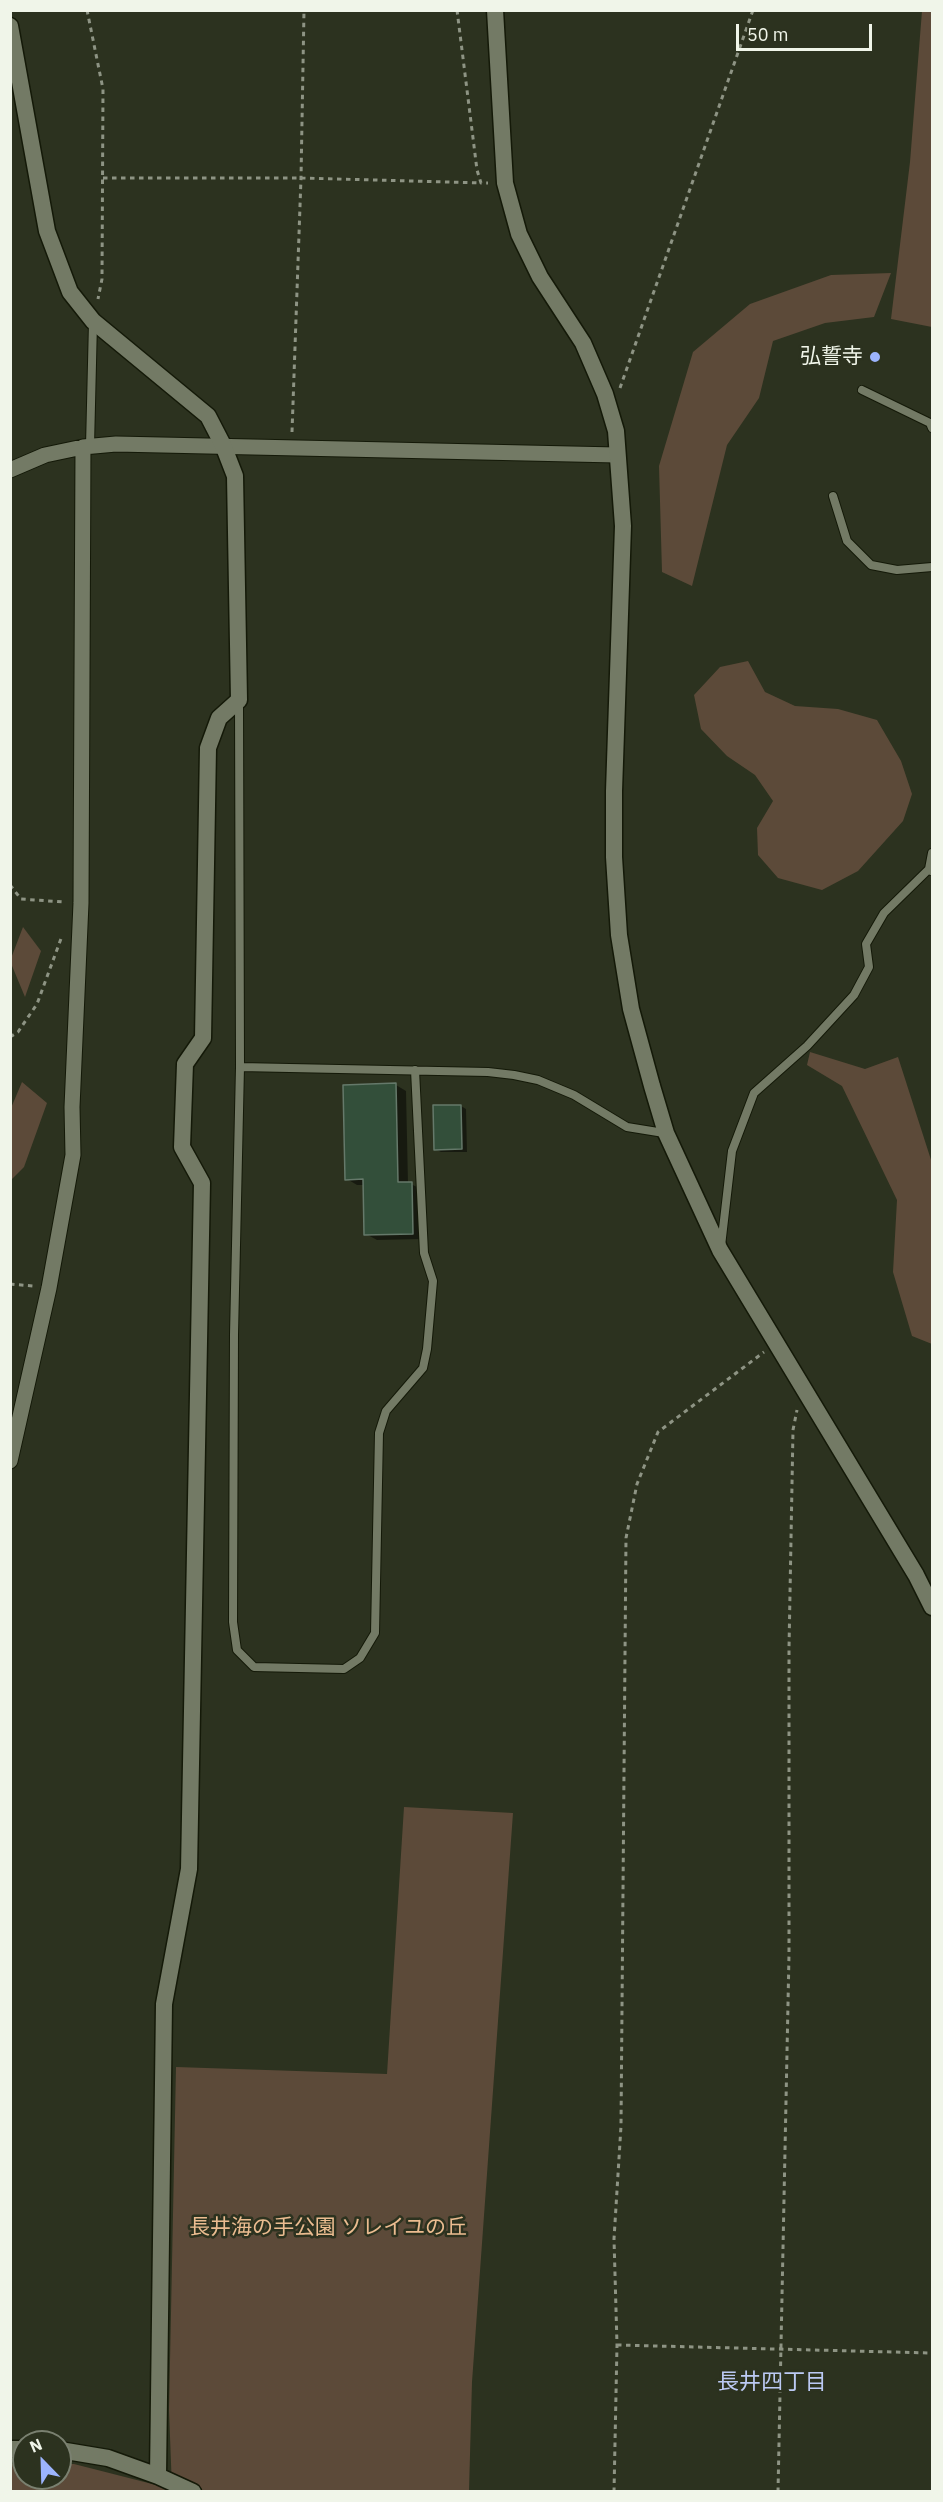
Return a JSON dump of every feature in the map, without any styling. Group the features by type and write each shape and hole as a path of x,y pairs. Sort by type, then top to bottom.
{"street":[{"path":"495,10 505,183 519,234 540,277 583,343 605,394 616,431 623,526 614,856 619,935 631,1009 666,1133 720,1250 933,1607"},
{"path":"10,26 15,64 47,231 70,292 93,321 208,416 235,476 239,700 219,718 208,748 204,1038 185,1064 183,1111 182,1147 202,1183 189,1869 164,2004 158,2476"},
{"path":"10,470 45,455 116,444 292,446 617,455"},
{"path":"10,1461 49,1288 73,1155 72,1107 81,903 87,447"},
{"path":"72,2452 108,2458 158,2476 193,2492"}],"lane":[{"path":"87,447 93,321"},
{"path":"862,390 930,423 933,428"},
{"path":"833,496 847,541 871,565 897,570 933,567"},
{"path":"239,700 240,1067 234,1322 232,1622 237,1650 254,1667 344,1669 360,1658 375,1633 379,1433 386,1411 423,1368 427,1349 433,1281 424,1253 415,1070"},
{"path":"720,1250 726,1219 732,1151 754,1094 807,1046 854,995 870,967 866,944 884,914 931,870 933,853"},
{"path":"240,1067 488,1072 538,1080 574,1095 627,1127 666,1133"}],"path":[{"path":"87,10 103,88 102,279 93,321"},
{"path":"292,446 302,178 304,10"},
{"path":"457,10 481,183"},
{"path":"611,415 753,10"},
{"path":"102,178 302,178 505,183"},
{"path":"10,885 21,899 81,903"},
{"path":"10,1037 18,1032 37,1004 66,926"},
{"path":"10,1284 49,1288"},
{"path":"614,2492 617,2345 614,2239 621,2126 626,1538 637,1484 658,1432 775,1343"},
{"path":"778,2492 789,1967 789,1649 793,1430 802,1388"},
{"path":"617,2345 933,2353"}],"green space":[{"path":"922,11 932,11 932,327 891,319 910,162"},
{"path":"891,273 874,317 825,323 773,341 759,398 727,445 692,586 662,572 659,466 693,352 750,304 831,275"},
{"path":"748,661 765,692 795,706 838,709 877,720 901,761 912,794 903,821 858,871 822,890 778,878 758,855 757,828 773,801 755,775 727,756 701,729 694,695 720,667"},
{"path":"23,927 41,951 25,997 10,961"},
{"path":"810,1052 865,1069 898,1057 932,1163 932,1344 912,1336 893,1272 897,1200 842,1086 807,1065"},
{"path":"22,1082 47,1103 24,1167 11,1180 11,1108"},
{"name":"長井海の手公園 ソレイユの丘","path":"404,1807 513,1813 472,2382 469,2491 11,2492 11,2464 12,2490 72,2490 72,2464 172,2489 169,2410 176,2067 387,2074"}],"building":[{"path":"396,1083 398,1182 412,1182 413,1234 364,1235 363,1179 345,1180 343,1085"},
{"path":"433,1105 461,1105 462,1149 434,1150"}],"place":[{"name":"弘誓寺","path":"875,357"}],"district":[{"name":"長井四丁目","path":"772,2383"}]}
